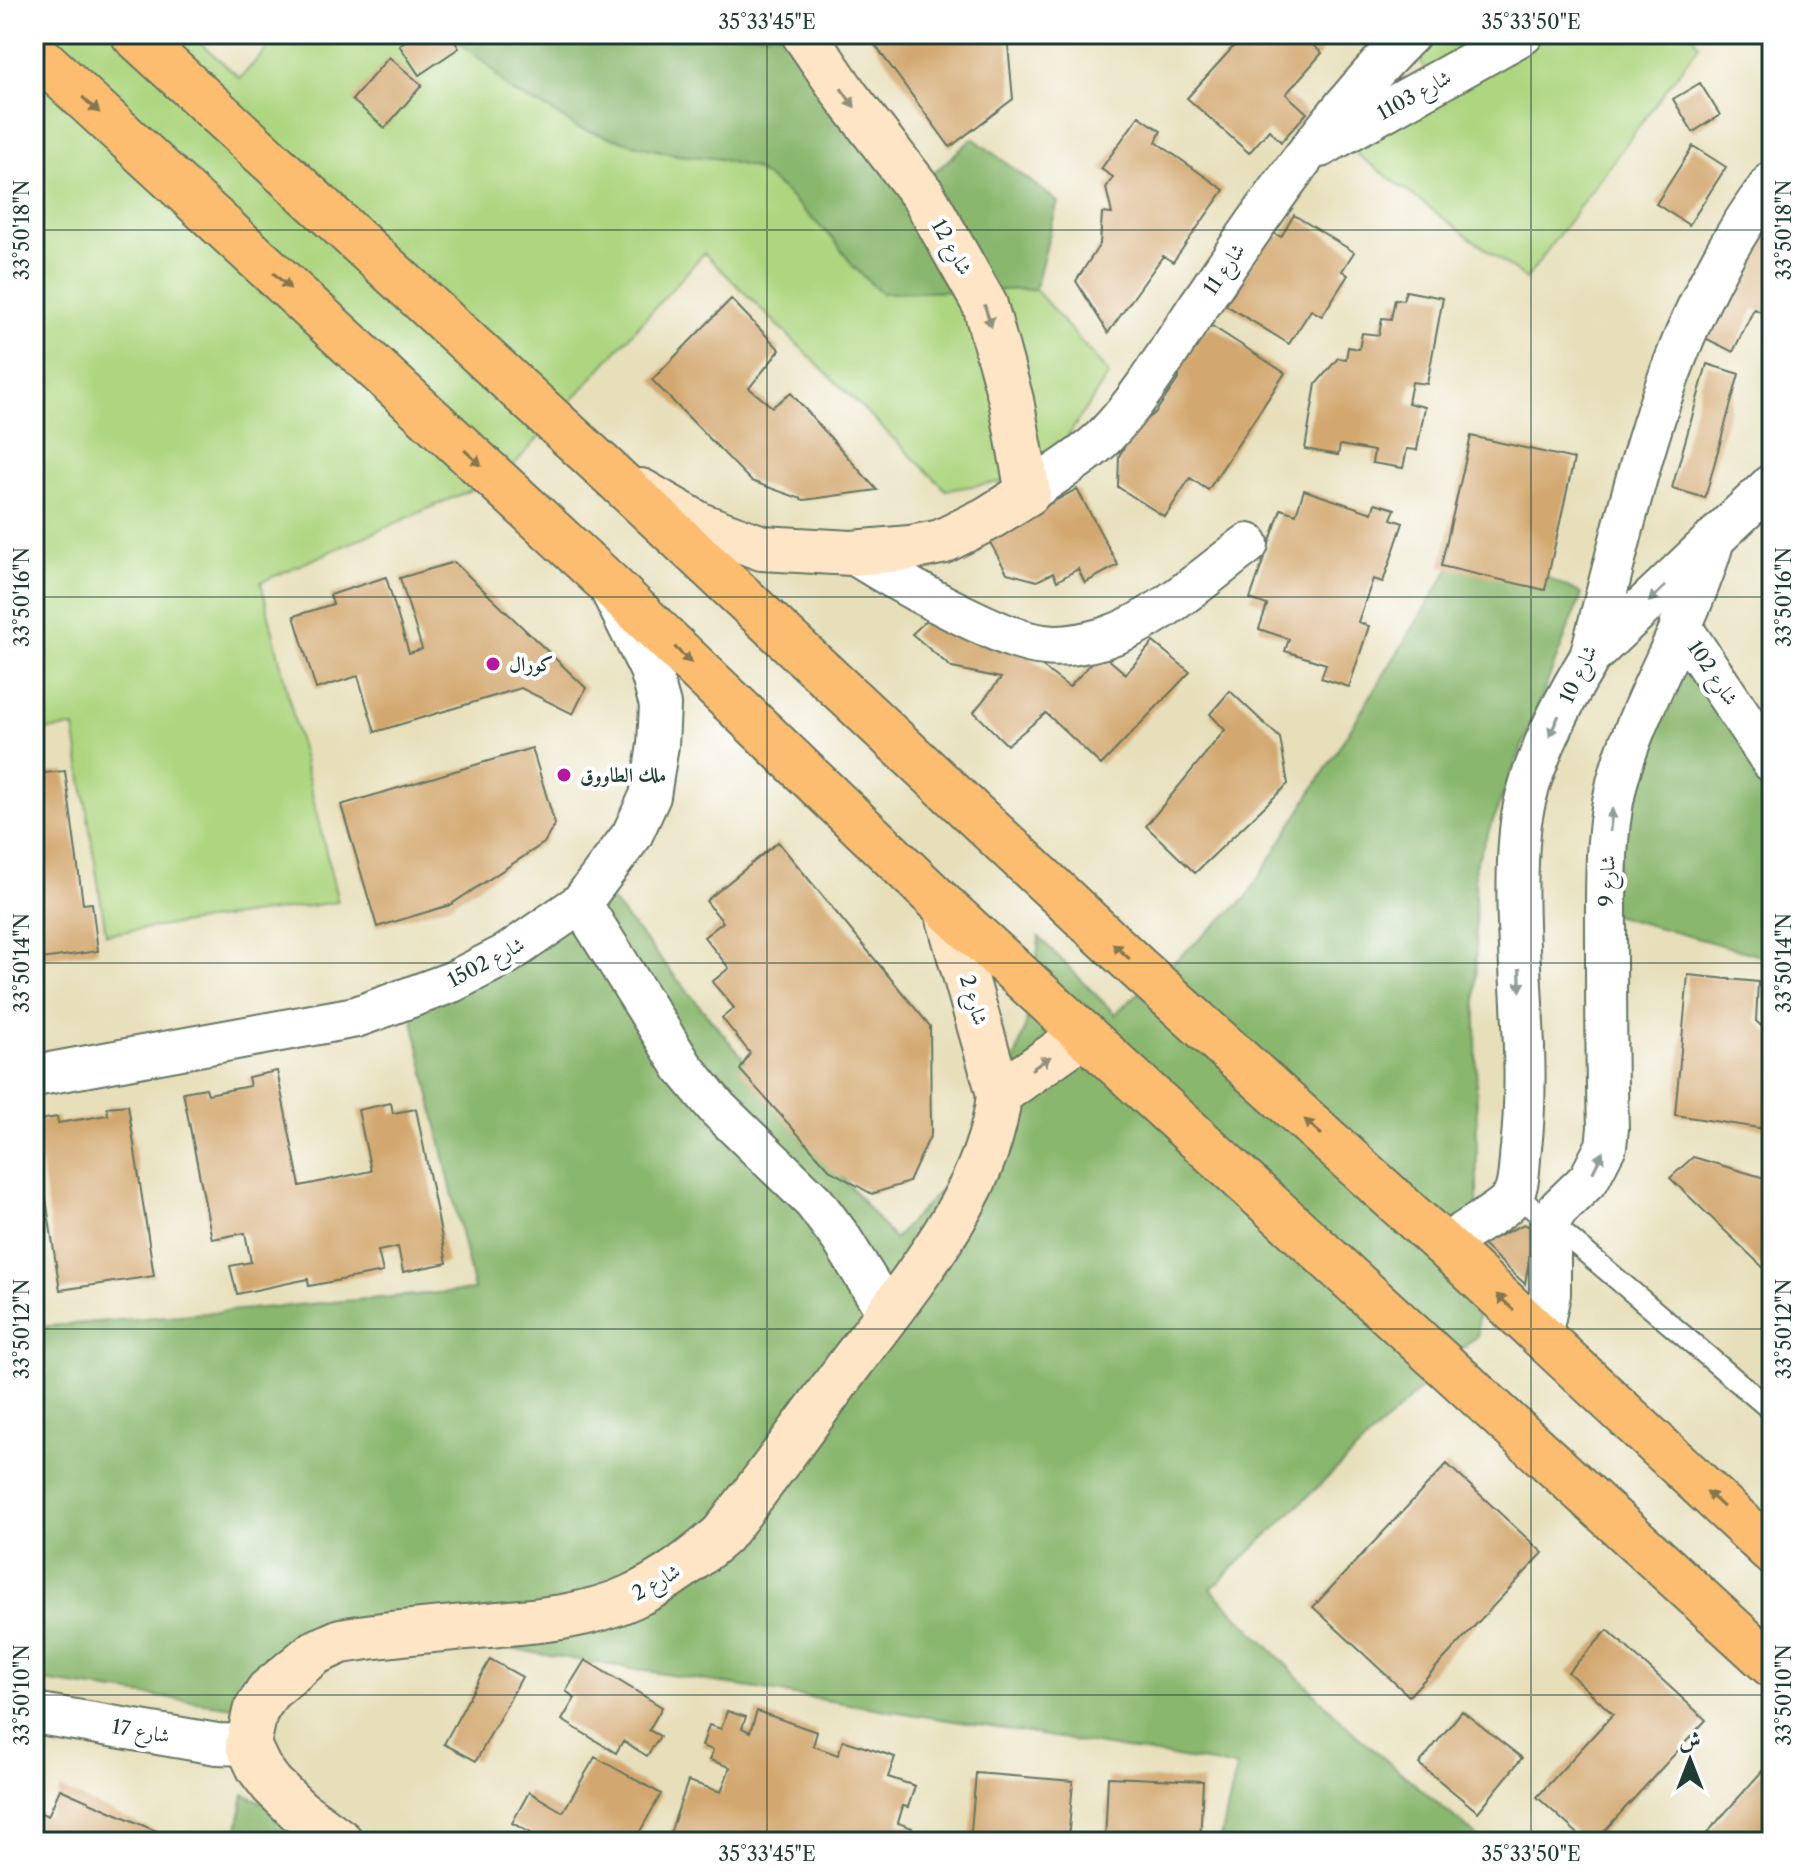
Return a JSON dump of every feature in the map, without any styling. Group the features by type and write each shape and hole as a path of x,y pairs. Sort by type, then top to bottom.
{"highway":[{"path":"133,34 1772,1552"},
{"path":"34,52 605,580 946,908 1772,1665"}],"street":[{"name":"شارع 12","path":"804,34 847,97 923,195 985,305 1011,400 1028,493"},
{"name":"شارع 11","path":"1028,493 1105,437 1137,397 1305,155 1379,64 1410,34"},
{"name":"شارع 1103","path":"1305,155 1523,34"},
{"name":"شارع 10","path":"1514,1194 1522,1142 1524,1094 1517,885 1525,801 1569,692 1590,657 1667,375 1693,313 1738,231 1772,182"},
{"path":"611,474 702,526 733,539 762,548 852,553 941,542 987,519 1028,493"},
{"path":"1590,657 1769,487"},
{"name":"شارع 9","path":"1550,1222 1557,1210 1589,1179 1606,1146 1606,867 1612,809 1621,767 1643,708 1704,574 1714,540"},
{"path":"852,553 921,596 1016,639 1046,646 1071,645 1105,637 1135,624 1248,544"},
{"name":"شارع 1502","path":"34,1076 305,1028 369,1013 452,982 507,954 581,903 632,835 650,796 658,745 660,705 650,670 605,580"},
{"name":"شارع 102","path":"1680,625 1772,762"},
{"path":"581,903 683,1067 718,1109 814,1202 841,1238 888,1314"},
{"name":"شارع 2","path":"248,1745 255,1712 268,1691 314,1653 341,1641 557,1618 593,1611 630,1598 682,1567 722,1535 888,1314 945,1232 975,1181 994,1128 999,1094 946,908"},
{"path":"999,1094 1084,1034"},
{"path":"1445,1246 1458,1233 1507,1203 1514,1194"},
{"path":"1541,1336 1550,1294 1550,1222"},
{"name":"شارع 17","path":"34,1713 217,1744 248,1745"},
{"path":"248,1745 259,1768 272,1785 299,1811 341,1842"}],"lane":[{"path":"1514,1194 1772,1411"}],"green space":[{"path":"34,34 190,34 240,78 281,34 457,34 459,42 488,65 512,92 578,128 678,155 715,158 754,168 781,188 834,240 854,267 881,293 1035,289 1109,374 1056,454 1005,481 946,490 704,253 505,475 261,582 338,902 106,934 74,727 34,731"},
{"path":"457,34 794,34 928,178 973,138 1058,202 1035,289 881,293 854,267 834,240 781,188 754,168 715,158 678,155 578,128 512,92 488,65 459,42"},
{"path":"1410,34 1692,34 1699,45 1526,279 1338,140 1431,87"},
{"path":"1467,540 1582,594 1475,866 1478,1334 1211,1589 1355,1734 1484,1842 1220,1842 1237,1767 498,1647 451,1643 357,1653 234,1707 34,1680 34,1394 39,1327 474,1290 407,994 603,890 894,1239 951,1179 1013,1066 1035,981 1039,937 1115,1014 1246,898"},
{"path":"1689,638 1772,764 1772,959 1609,914 1630,795"},
{"path":"244,1794 350,1842 236,1842"}],"building":[{"path":"416,34 450,34 459,48 419,75 399,45"},
{"path":"867,34 1007,34 1013,99 950,147"},
{"path":"1254,34 1300,34 1322,53 1286,94 1307,113 1281,142 1269,130 1249,153 1187,98 1242,37 1247,42"},
{"path":"389,57 422,85 385,128 352,100"},
{"path":"1700,83 1720,115 1693,132 1673,99"},
{"path":"1139,116 1161,131 1156,142 1224,190 1173,262 1163,256 1108,333 1076,281 1100,244 1102,213 1112,214 1106,188 1113,177 1101,169"},
{"path":"1693,146 1726,167 1689,225 1656,204"},
{"path":"1294,215 1354,252 1342,271 1348,275 1322,316 1311,310 1289,344 1226,305 1272,232 1281,237"},
{"path":"1755,230 1772,238 1772,302 1766,314 1754,309 1733,352 1703,337"},
{"path":"1406,291 1443,298 1427,384 1412,382 1408,403 1425,407 1417,450 1407,449 1403,468 1372,463 1374,451 1340,445 1338,455 1305,449 1316,384 1338,358 1346,359 1348,347 1359,349 1362,333 1379,335 1382,318 1391,319 1395,299 1403,300"},
{"path":"731,299 780,350 749,388 772,407 791,393 877,490 804,500 751,481 652,380"},
{"path":"1212,326 1285,373 1208,490 1190,478 1165,517 1118,487 1119,456 1134,430 1155,413 1179,378 1180,355 1195,335"},
{"path":"1707,364 1739,374 1705,498 1672,488"},
{"path":"1471,436 1574,459 1545,590 1441,566"},
{"path":"1077,489 1118,565 1085,583 1078,569 1057,581 1053,573 1037,581 1007,573 987,537"},
{"path":"1304,490 1372,513 1375,503 1395,509 1391,519 1403,523 1383,582 1373,579 1358,622 1369,626 1349,687 1321,678 1326,664 1285,651 1289,639 1259,629 1267,605 1250,599 1281,509 1296,514"},
{"path":"454,562 586,688 573,714 521,688 375,732 358,676 316,689 294,616 333,604 330,595 386,577 409,653 422,649 400,578"},
{"path":"940,608 1028,656 1069,687 1101,653 1126,674 1153,642 1190,672 1101,765 1046,713 1007,745 974,712 1001,678 952,668 912,634"},
{"path":"1230,691 1280,738 1288,784 1195,873 1146,826 1225,730 1210,714"},
{"path":"532,748 555,824 544,843 450,905 377,927 341,805"},
{"path":"65,771 83,904 92,903 98,951 34,960 34,774"},
{"path":"778,842 930,1026 931,1134 909,1182 872,1194 831,1171 740,1070 750,1053 722,1018 734,1008 712,982 729,968 704,937 723,922 706,901"},
{"path":"1688,975 1758,982 1756,1021 1772,1036 1772,1130 1675,1115"},
{"path":"277,1071 300,1186 371,1171 358,1110 391,1103 393,1113 416,1109 447,1263 403,1272 398,1247 378,1251 383,1272 309,1286 308,1279 237,1294 230,1266 251,1262 245,1233 212,1239 183,1092 206,1088 208,1094 250,1086 248,1077"},
{"path":"128,1105 154,1276 60,1290 34,1121 57,1117 58,1123 108,1115 107,1107"},
{"path":"1693,1157 1772,1180 1772,1276 1670,1178"},
{"path":"1524,1224 1534,1229 1525,1284 1482,1244"},
{"path":"1447,1464 1543,1553 1409,1696 1313,1607"},
{"path":"1608,1630 1706,1720 1594,1842 1587,1842 1537,1797 1613,1714 1568,1672"},
{"path":"490,1659 522,1677 476,1761 444,1744"},
{"path":"585,1660 662,1707 649,1730 660,1736 647,1756 623,1741 616,1753 562,1720 575,1698 566,1691"},
{"path":"727,1711 746,1717 742,1728 750,1732 757,1711 817,1732 813,1746 838,1755 843,1740 895,1757 888,1777 915,1786 908,1807 903,1806 898,1823 912,1828 908,1842 678,1842 679,1839 669,1836 688,1781 721,1792 730,1767 710,1760 713,1750 702,1746 709,1725 721,1729"},
{"path":"1462,1711 1522,1758 1478,1812 1419,1764"},
{"path":"595,1757 661,1794 634,1842 547,1842 512,1823 529,1792 563,1812"},
{"path":"1772,1760 1772,1842 1699,1842"},
{"path":"976,1773 1073,1781 1068,1842 970,1842"},
{"path":"1108,1777 1203,1781 1200,1842 1105,1842"},
{"path":"60,1789 181,1842 34,1842 34,1810 48,1816"}],"place":[{"name":"كورال","path":"493,664"},
{"name":"ملك الطاووق","path":"564,775"}]}
